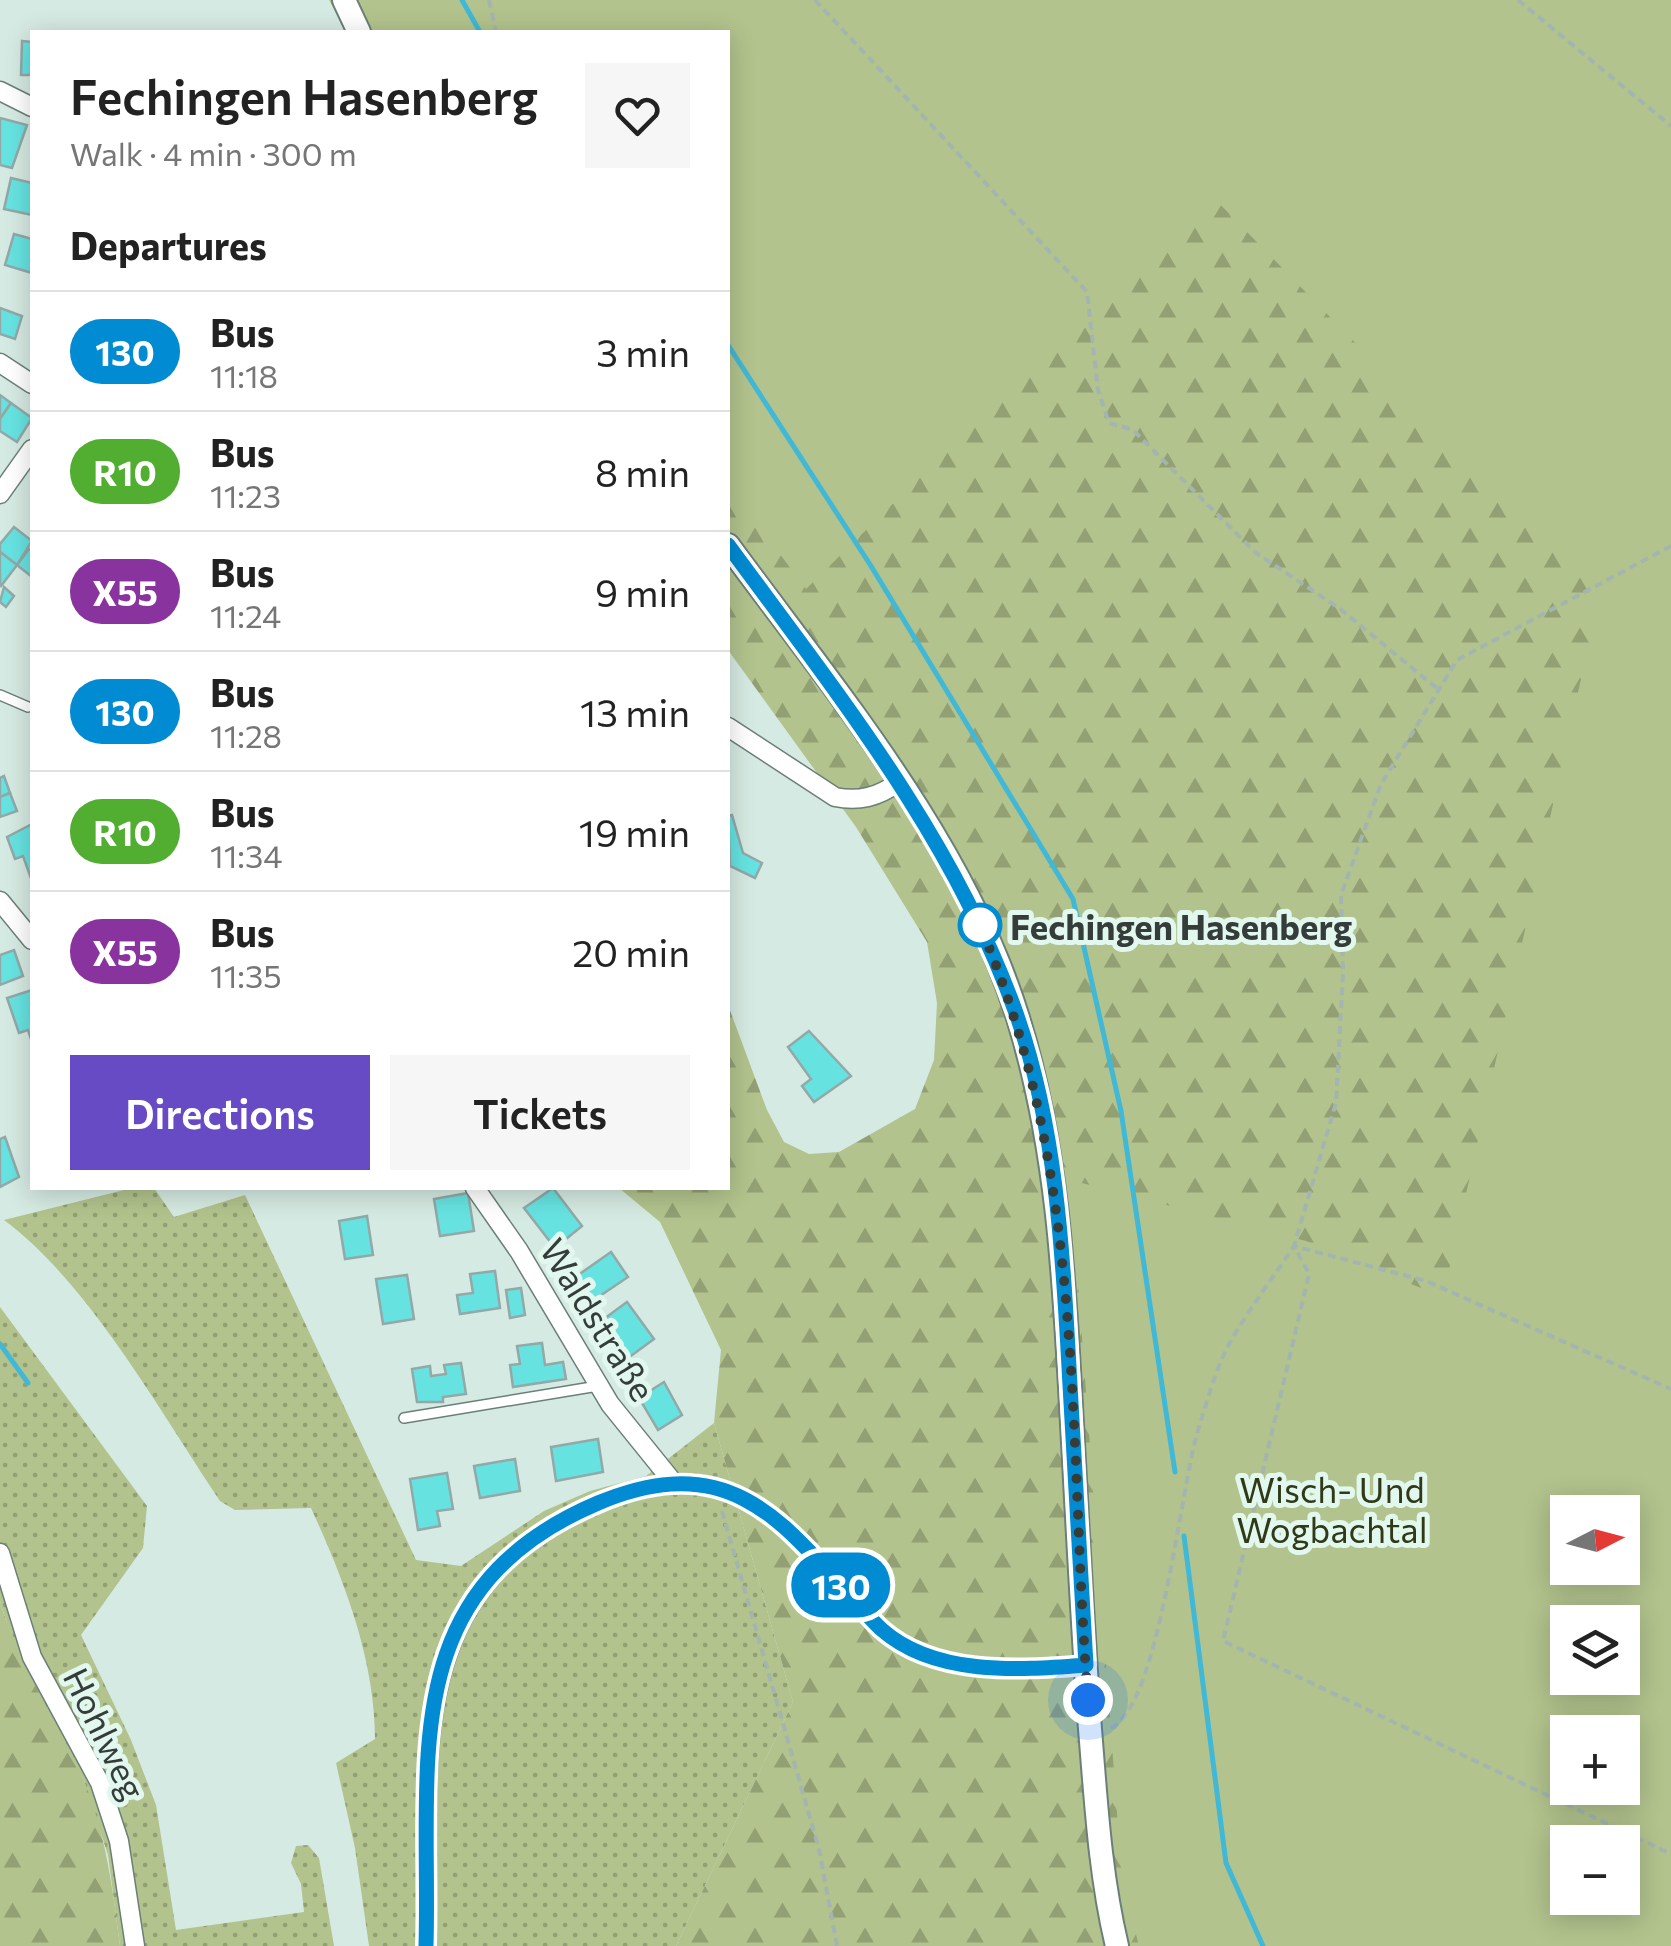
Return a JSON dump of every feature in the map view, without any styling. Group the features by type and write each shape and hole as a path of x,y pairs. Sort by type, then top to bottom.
{"main road":[{"path":"344,0 359,30"},
{"path":"730,548 899,782 950,863 998,965 1022,1033 1050,1152 1063,1250 1091,1736 1104,1895 1117,1946"}],"street":[{"path":"0,91 30,106"},
{"path":"0,363 30,383"},
{"path":"0,494 30,452"},
{"path":"730,728 834,797 854,801 884,792 899,782"},
{"path":"0,901 30,938"},
{"name":"Waldstraße","path":"475,1190 519,1251 598,1386 672,1482"},
{"path":"426,1946 426,1763 434,1690 451,1641 479,1591 531,1536 561,1519 645,1487 672,1482 716,1487 765,1510 790,1530 884,1632 921,1651 996,1670 1086,1665"},
{"name":"Hohlweg","path":"0,1553 32,1656 104,1797 119,1841 135,1946"}],"lane":[{"path":"0,696 28,707"},
{"path":"404,1418 598,1386"}],"path":[{"path":"488,0 496,30"},
{"path":"815,0 1087,292 1098,390 1109,423 1133,430 1256,554 1339,608 1439,690"},
{"path":"1518,0 1671,126"},
{"path":"1091,1736 1122,1723 1136,1701 1155,1650 1166,1576 1197,1432 1226,1349 1294,1246 1336,1103 1343,974 1340,895 1381,784 1458,660 1671,546"},
{"path":"1294,1246 1426,1282 1671,1389"},
{"path":"1294,1246 1310,1274 1223,1641 1671,1854"},
{"path":"716,1487 819,1849 837,1946"}],"green space":[{"path":"329,0 1671,0 1671,1946 676,1946 793,1702 714,1423 721,1350 660,1222 621,1190 730,1190 730,1010 767,1110 784,1142 809,1154 839,1152 915,1109 934,1060 937,1003 927,942 856,827 730,653 730,30 346,30"},
{"name":"Wisch- Und Wogbachtal","path":"363,0 1671,0 1671,1946 1139,1946 1122,1881 1071,1188 1082,1183 1306,1241 1443,1297 1600,594 1209,193 806,589 730,488 730,30 385,30"},
{"path":"124,1190 155,1190 174,1217 245,1195 416,1560 461,1566 544,1511 590,1491 646,1476 714,1423 793,1702 676,1946 369,1946 355,1848 336,1763 375,1739 374,1709 355,1620 311,1508 235,1510 220,1501 94,1313 35,1246 4,1220"},
{"path":"0,1307 147,1506 143,1548 81,1635 131,1740 156,1805 176,1930 304,1912 301,1884 291,1863 296,1846 308,1845 319,1858 334,1946 120,1946 108,1855 84,1781 19,1662 0,1601"},
{"path":"0,1601 17,1648 92,1801 108,1862 120,1946 0,1946"}],"building":[{"path":"22,41 30,42 30,75 21,75"},
{"path":"0,118 27,125 12,168 0,165"},
{"path":"11,178 30,183 30,215 4,209"},
{"path":"14,234 30,238 30,272 5,265"},
{"path":"0,308 22,316 15,339 0,334"},
{"path":"0,395 11,403 0,419"},
{"path":"11,403 30,417 17,442 0,431 0,419"},
{"path":"14,527 30,539 17,565 0,552 0,544"},
{"path":"29,549 30,550 30,575 17,565"},
{"path":"0,552 17,565 1,586 0,585"},
{"path":"4,587 14,596 6,607 0,602"},
{"path":"4,776 10,793 0,797 0,778"},
{"path":"10,793 17,811 0,817 0,797"},
{"path":"730,816 743,853 762,863 755,878 730,866"},
{"path":"30,825 30,875 23,856 15,859 7,837"},
{"path":"14,950 23,976 0,985 0,955"},
{"path":"30,991 30,1036 28,1030 19,1033 7,998"},
{"path":"809,1031 851,1076 814,1102 802,1086 811,1079 788,1047"},
{"path":"5,1137 19,1177 0,1187 0,1139"},
{"path":"555,1190 582,1226 555,1248 524,1208"},
{"path":"468,1193 474,1231 440,1236 434,1199"},
{"path":"367,1216 373,1255 345,1259 339,1221"},
{"path":"611,1252 628,1277 588,1304 571,1280"},
{"path":"562,1253 572,1267 561,1275 551,1261"},
{"path":"495,1271 500,1308 460,1314 457,1295 473,1293 470,1274"},
{"path":"407,1275 414,1319 383,1324 376,1279"},
{"path":"521,1288 525,1315 510,1318 506,1290"},
{"path":"627,1302 654,1339 624,1361 597,1324"},
{"path":"542,1343 545,1365 563,1362 566,1379 513,1387 510,1365 520,1364 517,1346"},
{"path":"461,1363 466,1394 443,1397 443,1402 417,1402 412,1369 430,1366 431,1376 446,1374 444,1365"},
{"path":"664,1382 682,1415 658,1430 639,1398"},
{"path":"598,1439 603,1472 556,1481 551,1447"},
{"path":"515,1459 520,1491 480,1498 474,1466"},
{"path":"447,1473 453,1509 437,1511 440,1526 418,1530 410,1479"}],"waterway":[{"path":"462,0 479,30"},
{"path":"730,348 871,566 1073,899 1121,1111 1175,1472"},
{"path":"0,1344 28,1383"},
{"path":"1184,1536 1226,1863 1263,1946"}],"bus line":[{"name":"130","path":"426,1946 426,1763 434,1690 451,1641 479,1591 531,1536 615,1496 672,1482 716,1487 765,1510 790,1530 884,1632 921,1651 996,1670 1086,1665 1063,1250 1050,1152 1017,1016 998,965 950,863 899,782 730,548"}],"place":[{"name":"Fechingen Hasenberg","path":"980,925"}],"route":[{"path":"980,925 974,912 1017,1016 1050,1152 1063,1250 1088,1700"}]}
